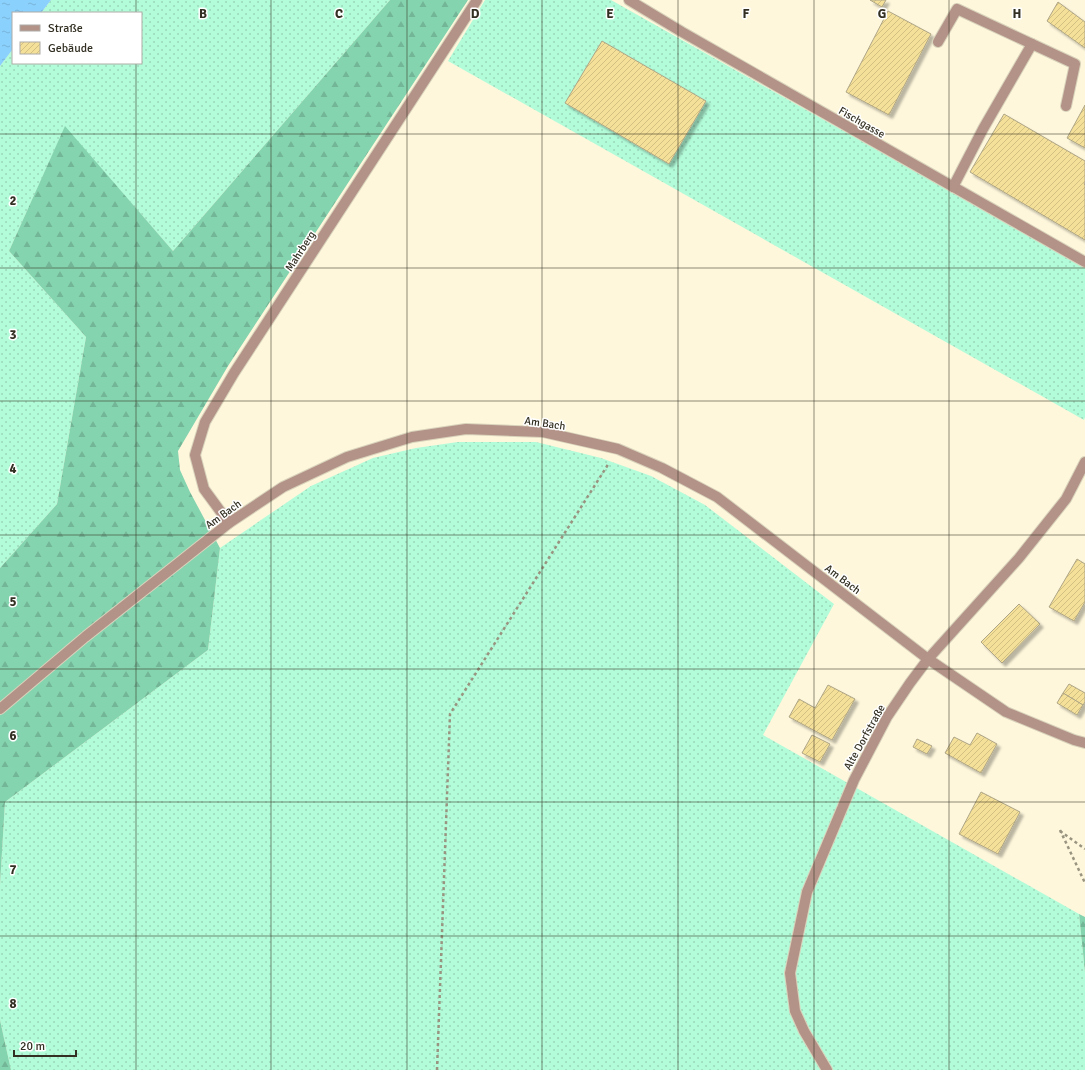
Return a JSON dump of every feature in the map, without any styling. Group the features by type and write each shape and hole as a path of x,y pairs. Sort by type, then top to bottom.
{"street":[{"name":"Mahrberg","path":"229,524 204,489 195,455 205,422 234,373 477,0"},
{"name":"Fischgasse","path":"629,0 689,36 1085,262"},
{"path":"938,42 957,9 1075,64 1066,106"},
{"path":"953,187 983,129 1032,44"},
{"name":"Am Bach","path":"0,709 85,637 229,524 283,487 347,457 412,437 466,429 543,432 618,449 662,468 717,497 928,659 1006,712 1074,740 1085,743"},
{"name":"Alte Dorfstraße","path":"827,1070 804,1031 795,1011 790,973 806,892 858,773 887,717 928,659 1019,558 1066,498 1085,462"}],"path":[{"path":"437,1070 450,714 618,449"},
{"path":"1085,849 1060,830 1085,883"}],"green space":[{"path":"51,0 390,0 173,251 65,127 9,251 86,337 57,504 0,568 0,66 12,50 12,64 142,64 142,12 42,12"},
{"path":"390,0 468,0 228,366 178,451 180,470 220,548 208,650 5,802 0,885 0,568 57,504 86,337 9,251 65,126 173,251"},
{"path":"485,0 611,0 1085,267 1084,420 448,61"},
{"path":"458,442 536,442 601,458 651,476 705,505 834,604 763,735 1079,914 1085,972 1085,1070 11,1070 0,1020 0,885 5,802 208,650 220,548 311,486 373,458 416,448"},
{"path":"1079,914 1085,917 1085,972"},
{"path":"0,1020 11,1070 0,1070"}],"water":[{"path":"0,0 51,0 42,12 12,12 12,50 0,66"}],"building":[{"path":"870,0 886,0 882,7"},
{"path":"1058,2 1085,22 1085,48 1047,21"},
{"path":"888,11 931,34 889,115 846,92"},
{"path":"602,41 706,101 669,164 565,103"},
{"path":"1085,105 1085,148 1067,138"},
{"path":"1004,114 1085,161 1085,240 970,172"},
{"path":"1077,559 1085,564 1085,602 1074,621 1049,607"},
{"path":"1019,604 1040,624 1002,663 981,642"},
{"path":"1069,684 1085,693 1085,702 1083,705 1063,693"},
{"path":"828,685 855,699 832,740 789,717 799,699 815,708"},
{"path":"1063,693 1083,705 1077,715 1057,703"},
{"path":"977,733 997,744 981,773 945,753 954,737 970,745"},
{"path":"812,735 830,744 820,762 802,753"},
{"path":"917,739 932,746 927,754 913,747"},
{"path":"981,792 1020,812 998,854 959,834"}]}
